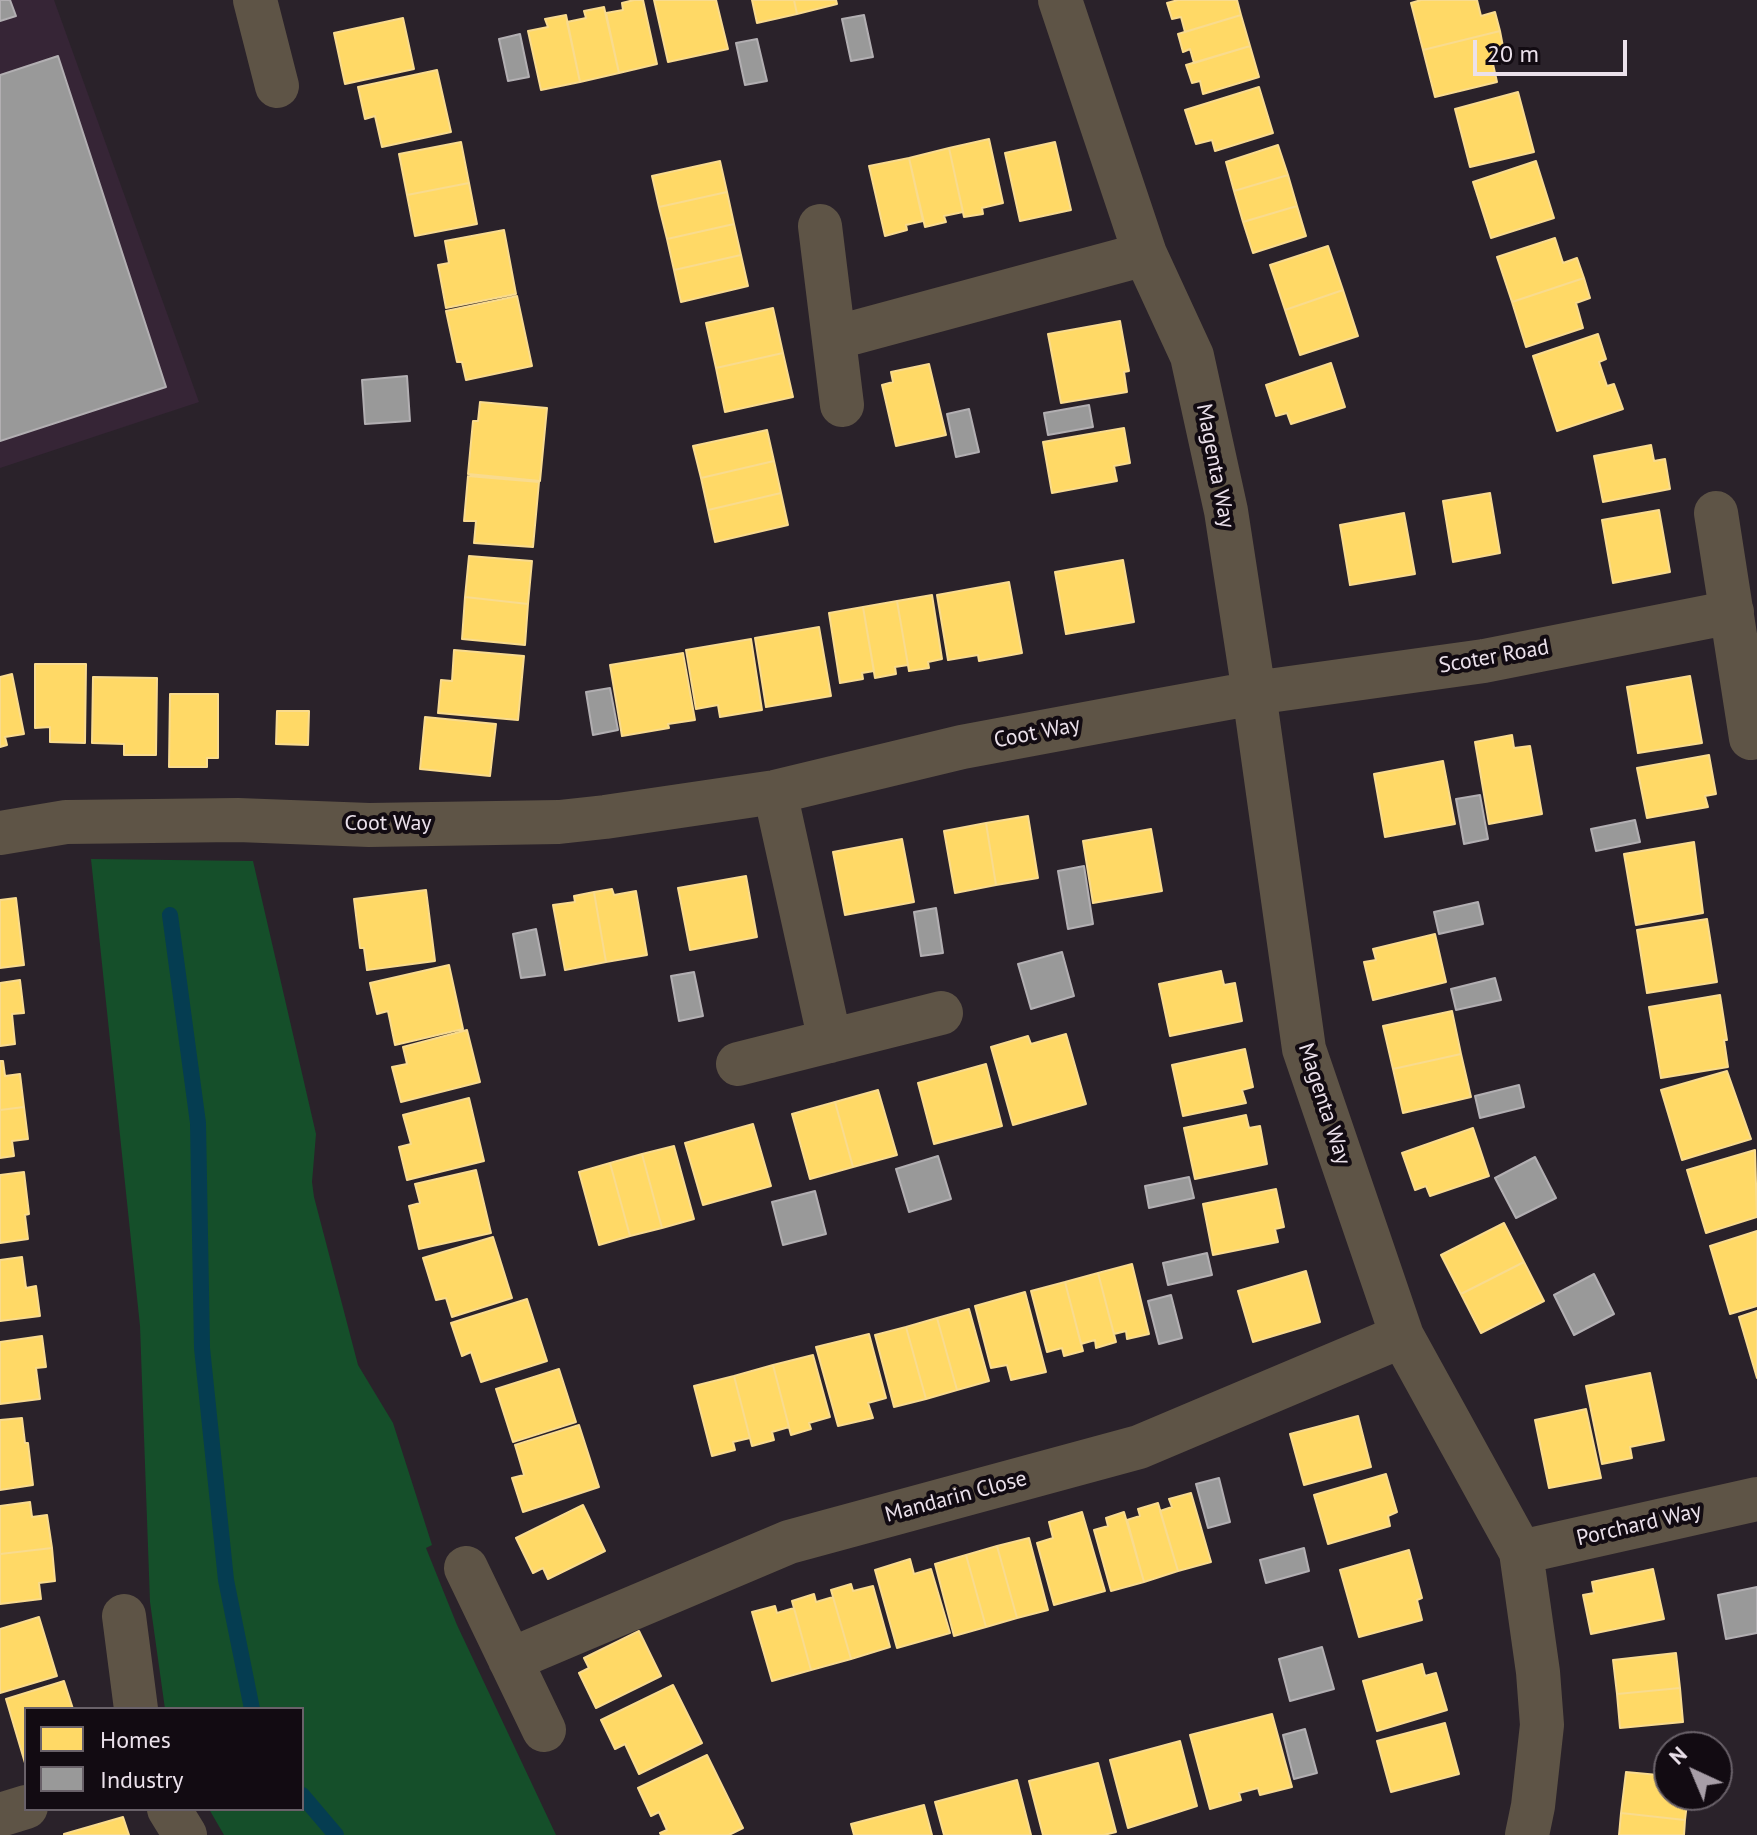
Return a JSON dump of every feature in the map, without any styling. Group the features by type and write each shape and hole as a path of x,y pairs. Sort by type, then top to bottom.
{"street":[{"name":"Magenta Way","path":"1060,0 1145,254 1192,356 1226,511 1304,1049 1402,1336 1521,1552 1538,1672 1542,1725 1527,1835"},
{"path":"264,2 277,86"},
{"path":"820,226 842,405"},
{"path":"834,338 1145,254"},
{"path":"1716,513 1751,738"},
{"name":"Scoter Road","path":"1254,693 1484,661 1732,612"},
{"name":"Coot Way","path":"0,833 66,822 238,820 369,825 559,822 693,806 775,792 962,747 1254,693"},
{"path":"775,792 830,1041"},
{"path":"738,1064 941,1013"},
{"name":"Mandarin Close","path":"510,1660 789,1542 1139,1447 1402,1336"},
{"name":"Porchard Way","path":"1521,1552 1757,1499"},
{"path":"466,1568 544,1730"},
{"path":"124,1616 136,1707"},
{"path":"0,1815 24,1808"},
{"path":"170,1811 185,1835"}],"shaded area":[{"path":"0,0 54,0 199,402 0,468"}],"green space":[{"path":"91,859 253,861 316,1134 312,1182 314,1197 358,1365 393,1423 432,1545 426,1548 457,1625 556,1835 224,1835 210,1811 304,1811 304,1707 165,1707 150,1602 140,1326"}],"building: Homes":[{"path":"643,0 657,64 619,73 606,13 623,10 622,3"},
{"path":"654,0 716,0 728,49 668,62"},
{"path":"752,0 794,0 797,14 757,23"},
{"path":"794,0 836,0 837,4 797,14"},
{"path":"1178,0 1237,0 1241,15 1185,32 1181,17 1172,19 1167,3"},
{"path":"1421,0 1477,0 1481,16 1495,12 1500,31 1423,50 1411,3"},
{"path":"604,7 619,73 580,82 567,22 586,18 584,11"},
{"path":"566,15 580,82 541,90 528,31 548,27 545,19"},
{"path":"1241,15 1250,46 1194,63 1190,49 1183,52 1178,34"},
{"path":"403,18 414,69 345,84 334,33"},
{"path":"1500,31 1504,52 1491,55 1497,82 1435,97 1423,50"},
{"path":"1250,46 1259,77 1203,94 1200,81 1192,83 1186,65"},
{"path":"437,70 451,132 382,147 375,116 365,119 358,87"},
{"path":"1259,87 1273,133 1215,151 1212,140 1196,144 1185,110"},
{"path":"1518,92 1534,152 1470,167 1455,109"},
{"path":"989,139 1003,203 982,208 983,214 964,217 949,148"},
{"path":"461,142 469,183 407,195 399,154"},
{"path":"1055,142 1071,210 1020,221 1005,153"},
{"path":"1278,145 1288,175 1234,191 1226,162"},
{"path":"949,148 963,212 944,216 946,222 925,227 909,158"},
{"path":"909,158 923,221 906,225 907,230 885,236 869,166"},
{"path":"720,161 727,192 659,207 652,176"},
{"path":"1536,161 1554,218 1491,238 1473,182"},
{"path":"1288,175 1297,206 1243,222 1234,191"},
{"path":"469,183 477,224 415,236 407,195"},
{"path":"727,192 734,224 667,239 659,207"},
{"path":"1297,206 1306,236 1253,253 1243,222"},
{"path":"734,224 741,255 674,270 667,239"},
{"path":"504,230 516,294 446,308 438,265 449,263 445,241"},
{"path":"1555,238 1563,263 1577,258 1584,278 1512,302 1497,257"},
{"path":"1328,246 1343,290 1285,310 1270,265"},
{"path":"741,255 748,286 681,302 674,270"},
{"path":"1584,278 1590,298 1576,303 1583,328 1526,347 1512,302"},
{"path":"1343,290 1358,336 1300,355 1285,310"},
{"path":"517,296 532,366 466,380 462,362 457,362 446,311"},
{"path":"773,308 783,353 716,368 706,323"},
{"path":"1120,321 1129,371 1124,372 1127,392 1061,403 1048,334"},
{"path":"1598,334 1606,359 1599,362 1607,386 1614,384 1623,409 1557,431 1533,356"},
{"path":"783,353 793,397 725,412 716,368"},
{"path":"1331,363 1345,407 1291,424 1287,413 1276,416 1266,385"},
{"path":"929,364 946,435 896,446 882,385 893,382 891,372"},
{"path":"480,402 547,408 540,481 468,474 473,421 478,421"},
{"path":"1124,428 1130,463 1114,466 1117,481 1052,493 1043,442"},
{"path":"767,430 774,461 701,478 693,446"},
{"path":"1651,445 1654,461 1665,459 1670,489 1603,502 1594,456"},
{"path":"774,461 781,493 708,510 701,478"},
{"path":"468,476 539,482 533,547 474,543 476,521 464,521"},
{"path":"781,493 788,525 715,542 708,510"},
{"path":"1490,493 1500,553 1453,562 1443,501"},
{"path":"1659,510 1670,572 1613,583 1602,520"},
{"path":"1404,513 1415,574 1350,585 1340,525"},
{"path":"469,556 532,561 528,604 465,597"},
{"path":"1123,560 1134,622 1066,634 1055,572"},
{"path":"1009,582 1022,653 979,661 978,655 948,660 937,595"},
{"path":"932,595 942,659 928,662 929,668 909,671 897,601"},
{"path":"465,597 528,604 525,645 462,639"},
{"path":"897,601 908,665 895,667 896,674 875,678 863,607"},
{"path":"863,607 874,671 862,673 863,679 840,683 829,613"},
{"path":"819,627 831,696 766,707 755,638"},
{"path":"751,639 762,710 720,717 718,705 696,709 686,650"},
{"path":"454,650 524,656 518,720 438,713 441,680 452,681"},
{"path":"683,653 695,720 622,736 610,665"},
{"path":"35,664 86,664 85,743 50,742 50,727 35,728"},
{"path":"12,674 24,734 5,737 7,745 0,747 0,677"},
{"path":"1690,676 1702,743 1638,753 1627,687"},
{"path":"93,677 157,678 156,755 124,755 124,744 92,743"},
{"path":"170,694 218,694 218,758 207,758 207,767 169,767"},
{"path":"277,711 309,711 308,745 276,744"},
{"path":"425,717 496,724 490,776 420,769"},
{"path":"1512,735 1514,748 1530,746 1542,814 1489,824 1475,742"},
{"path":"1709,755 1716,794 1705,796 1708,807 1647,818 1637,768"},
{"path":"1443,761 1455,824 1385,837 1374,774"},
{"path":"1028,816 1038,878 996,885 986,823"},
{"path":"986,823 996,885 955,893 944,831"},
{"path":"1151,829 1162,891 1093,903 1083,841"},
{"path":"902,839 914,902 845,915 833,852"},
{"path":"1694,842 1703,913 1636,925 1624,854"},
{"path":"746,876 757,937 690,950 678,888"},
{"path":"612,889 614,895 636,891 647,955 606,962 594,892"},
{"path":"426,890 435,961 367,970 364,948 360,948 354,899"},
{"path":"594,892 606,962 565,970 553,905 575,902 574,896"},
{"path":"16,898 24,965 0,968 0,900"},
{"path":"1707,919 1717,982 1647,993 1637,930"},
{"path":"1435,934 1446,982 1373,1000 1364,962 1376,960 1373,949"},
{"path":"449,965 463,1029 395,1045 388,1011 377,1014 370,983"},
{"path":"1221,971 1224,985 1235,983 1242,1021 1170,1036 1159,984"},
{"path":"20,980 24,1013 12,1014 15,1044 0,1046 0,983"},
{"path":"1720,995 1728,1067 1661,1078 1649,1007"},
{"path":"1452,1011 1461,1054 1393,1069 1383,1026"},
{"path":"467,1030 480,1082 401,1102 392,1067 407,1064 403,1047"},
{"path":"1066,1034 1086,1104 1013,1125 991,1047 1028,1036 1031,1044"},
{"path":"1245,1049 1253,1087 1242,1090 1246,1103 1183,1116 1172,1065"},
{"path":"1461,1054 1471,1097 1403,1113 1393,1069"},
{"path":"0,1061 3,1061 5,1076 20,1074 24,1107 0,1110"},
{"path":"986,1064 1002,1126 934,1144 918,1083"},
{"path":"1727,1071 1751,1139 1682,1160 1661,1090"},
{"path":"878,1090 897,1155 853,1167 835,1102"},
{"path":"469,1098 484,1161 407,1180 399,1147 411,1144 403,1115"},
{"path":"835,1102 853,1167 810,1179 792,1114"},
{"path":"24,1107 28,1139 12,1141 14,1156 0,1158 0,1110"},
{"path":"1246,1115 1249,1128 1260,1126 1267,1164 1195,1179 1184,1128"},
{"path":"753,1124 771,1186 703,1205 685,1143"},
{"path":"1473,1128 1489,1176 1430,1196 1426,1186 1415,1190 1402,1153"},
{"path":"674,1146 694,1219 662,1228 642,1154"},
{"path":"1755,1150 1757,1217 1706,1233 1687,1170"},
{"path":"642,1154 662,1228 630,1236 610,1163"},
{"path":"610,1163 630,1236 599,1245 579,1172"},
{"path":"476,1170 491,1233 419,1249 409,1206 420,1203 415,1184"},
{"path":"24,1172 29,1214 25,1215 28,1239 0,1243 0,1175"},
{"path":"1276,1189 1284,1227 1275,1229 1278,1242 1213,1255 1203,1204"},
{"path":"1504,1223 1524,1262 1461,1294 1441,1255"},
{"path":"1757,1231 1757,1306 1730,1314 1710,1246"},
{"path":"493,1237 512,1298 452,1317 446,1298 436,1300 423,1258"},
{"path":"22,1257 26,1288 36,1286 40,1316 0,1321 0,1260"},
{"path":"1524,1262 1544,1301 1481,1333 1461,1294"},
{"path":"1132,1264 1149,1334 1127,1339 1126,1331 1114,1334 1098,1273"},
{"path":"1306,1271 1320,1322 1253,1342 1238,1291"},
{"path":"1098,1273 1116,1342 1096,1348 1095,1340 1081,1344 1065,1282"},
{"path":"1065,1282 1083,1351 1064,1356 1062,1348 1047,1352 1031,1291"},
{"path":"1025,1292 1046,1372 1011,1380 1007,1365 991,1368 975,1306"},
{"path":"527,1299 547,1361 481,1382 471,1352 462,1356 451,1323"},
{"path":"969,1309 989,1381 957,1390 937,1318"},
{"path":"1757,1311 1757,1378 1739,1317"},
{"path":"937,1318 957,1390 926,1399 906,1327"},
{"path":"906,1327 926,1399 894,1407 875,1335"},
{"path":"869,1334 886,1398 868,1403 873,1418 838,1426 816,1347"},
{"path":"42,1336 46,1367 36,1368 40,1399 0,1404 0,1342"},
{"path":"813,1355 830,1417 809,1423 811,1429 791,1435 773,1365"},
{"path":"773,1365 789,1427 772,1432 774,1440 752,1446 734,1376"},
{"path":"559,1369 576,1422 513,1442 496,1389"},
{"path":"1650,1373 1664,1440 1630,1447 1632,1458 1602,1464 1586,1386"},
{"path":"734,1376 750,1438 733,1442 735,1450 712,1456 694,1386"},
{"path":"1586,1409 1601,1478 1549,1488 1535,1420"},
{"path":"1358,1416 1371,1467 1304,1485 1290,1434"},
{"path":"22,1418 33,1485 0,1490 0,1420"},
{"path":"579,1425 599,1487 523,1512 512,1478 524,1475 515,1445"},
{"path":"1386,1474 1397,1512 1388,1516 1390,1526 1328,1544 1314,1495"},
{"path":"1191,1493 1211,1562 1178,1571 1160,1511 1172,1507 1169,1499"},
{"path":"30,1502 32,1517 47,1515 52,1548 0,1554 0,1506"},
{"path":"1158,1503 1178,1571 1144,1582 1127,1520 1140,1516 1138,1509"},
{"path":"583,1505 605,1551 548,1579 543,1568 533,1573 516,1538"},
{"path":"1082,1512 1105,1591 1054,1605 1037,1543 1053,1538 1049,1522"},
{"path":"1124,1512 1144,1582 1111,1591 1094,1530 1108,1526 1106,1518"},
{"path":"1029,1538 1048,1610 1017,1618 997,1546"},
{"path":"997,1546 1017,1618 986,1627 966,1555"},
{"path":"52,1548 55,1581 39,1583 41,1599 0,1604 0,1554"},
{"path":"1409,1550 1422,1598 1417,1600 1422,1620 1359,1637 1340,1570"},
{"path":"966,1555 986,1627 954,1636 935,1564"},
{"path":"910,1559 914,1574 931,1569 950,1633 897,1648 875,1570"},
{"path":"1653,1569 1664,1619 1591,1634 1583,1595 1594,1593 1592,1582"},
{"path":"851,1584 853,1591 873,1586 890,1647 851,1659 831,1590"},
{"path":"814,1594 816,1602 833,1597 851,1659 811,1670 792,1601"},
{"path":"775,1606 777,1613 794,1608 811,1670 772,1681 752,1612"},
{"path":"39,1617 57,1676 0,1693 0,1629"},
{"path":"639,1631 661,1676 596,1708 579,1673 589,1668 584,1658"},
{"path":"1676,1653 1680,1688 1617,1694 1613,1660"},
{"path":"1422,1664 1425,1676 1436,1673 1447,1710 1377,1731 1363,1681"},
{"path":"64,1681 72,1707 24,1707 24,1760 6,1699"},
{"path":"673,1685 702,1743 639,1774 625,1744 615,1749 601,1720"},
{"path":"1680,1688 1683,1722 1620,1728 1617,1694"},
{"path":"1272,1714 1292,1787 1260,1795 1258,1788 1239,1793 1241,1800 1210,1809 1190,1735"},
{"path":"1445,1723 1459,1774 1391,1792 1377,1741"},
{"path":"1180,1741 1197,1806 1128,1828 1110,1760"},
{"path":"707,1755 743,1828 729,1835 661,1835 667,1830 659,1812 651,1816 638,1788"},
{"path":"1098,1763 1116,1832 1104,1835 1043,1835 1029,1781"},
{"path":"1626,1772 1653,1775 1653,1811 1686,1811 1685,1820 1621,1813"},
{"path":"1017,1780 1031,1835 944,1835 935,1802"},
{"path":"924,1805 932,1835 854,1835 851,1824"},
{"path":"1621,1813 1685,1820 1684,1835 1619,1835"},
{"path":"123,1817 129,1835 64,1835 64,1834"}],"building: Industry":[{"path":"0,0 10,0 16,16 0,21"},
{"path":"864,15 873,57 851,61 842,19"},
{"path":"520,34 529,77 508,81 499,39"},
{"path":"757,39 767,81 745,85 736,43"},
{"path":"58,56 166,387 0,441 0,75"},
{"path":"407,376 410,421 365,424 362,380"},
{"path":"1089,405 1093,427 1048,435 1044,413"},
{"path":"969,409 979,452 956,457 947,414"},
{"path":"610,688 618,730 593,735 586,692"},
{"path":"1480,795 1488,839 1464,844 1456,799"},
{"path":"1635,820 1640,842 1596,851 1591,829"},
{"path":"1084,866 1093,924 1068,929 1058,871"},
{"path":"1478,902 1483,924 1439,934 1434,912"},
{"path":"936,908 943,953 921,956 914,912"},
{"path":"536,929 545,975 521,978 513,934"},
{"path":"1062,952 1074,996 1031,1009 1018,964"},
{"path":"694,972 703,1016 679,1021 671,976"},
{"path":"1495,978 1501,1000 1456,1010 1451,989"},
{"path":"1519,1085 1524,1107 1480,1118 1475,1096"},
{"path":"938,1156 951,1199 909,1212 896,1169"},
{"path":"1535,1157 1556,1198 1516,1218 1495,1178"},
{"path":"1189,1177 1194,1198 1149,1208 1145,1186"},
{"path":"815,1191 826,1234 783,1245 772,1202"},
{"path":"1207,1253 1212,1275 1168,1285 1163,1263"},
{"path":"1594,1274 1614,1314 1574,1335 1554,1295"},
{"path":"1171,1295 1182,1338 1159,1344 1148,1301"},
{"path":"1219,1478 1230,1522 1208,1528 1196,1484"},
{"path":"1304,1548 1309,1571 1266,1583 1260,1560"},
{"path":"1757,1587 1757,1633 1726,1639 1718,1595"},
{"path":"1322,1647 1334,1689 1290,1701 1279,1659"},
{"path":"1305,1729 1317,1773 1294,1779 1283,1735"}],"waterway":[{"path":"170,915 198,1123 202,1348 226,1580 252,1707"},
{"path":"304,1797 336,1835"}]}
